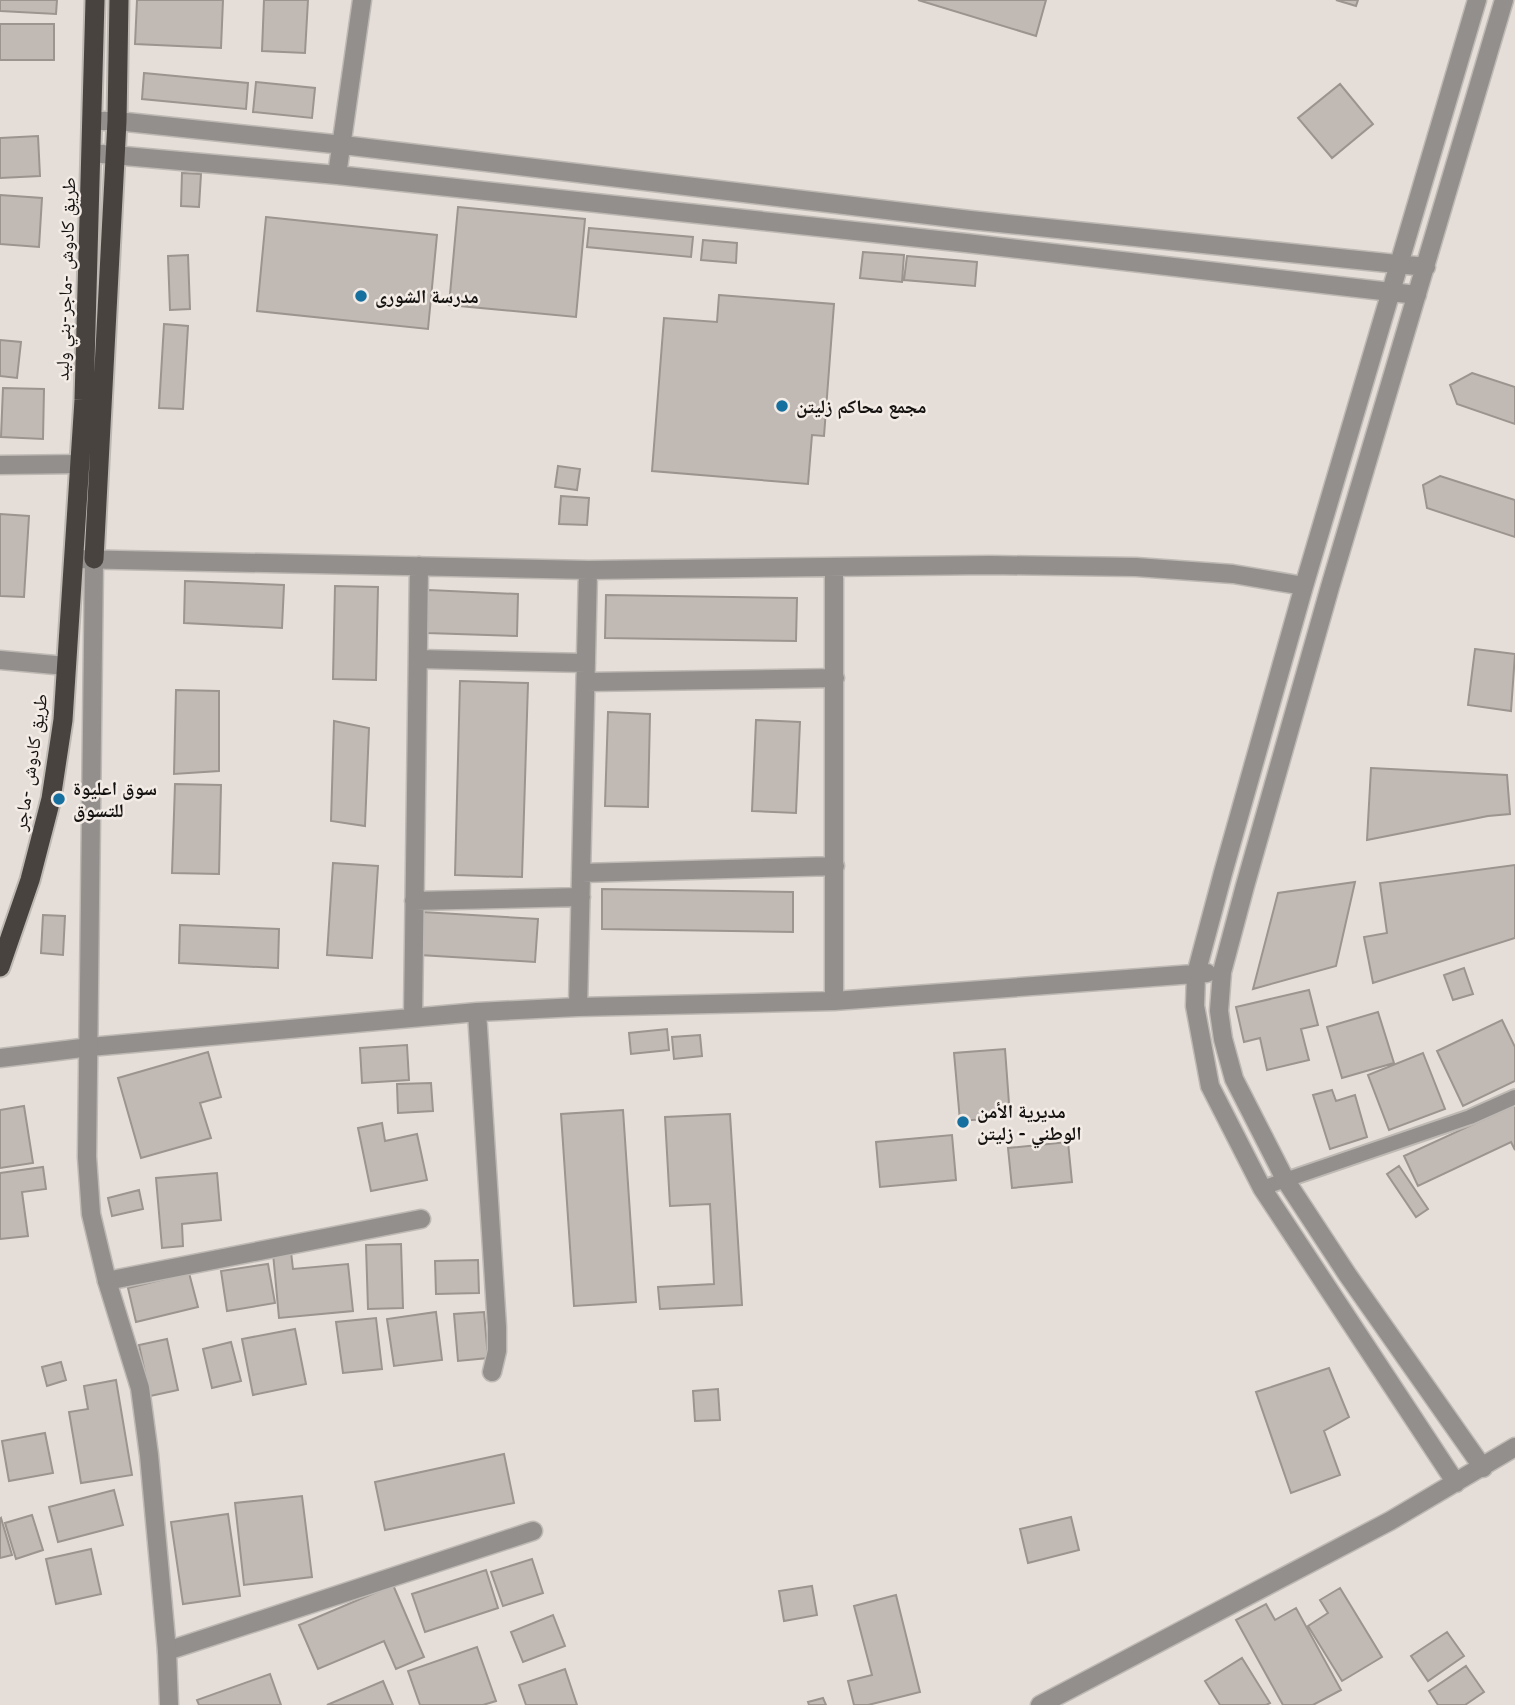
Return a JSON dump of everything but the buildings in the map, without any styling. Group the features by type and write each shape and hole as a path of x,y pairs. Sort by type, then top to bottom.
{"highway":[{"name":"طريق كادوش -ماجر-بني وليد","path":"84,559 80,464 95,0"},
{"path":"84,559 115,156 119,0"},
{"name":"طريق كادوش -ماجر","path":"0,967 30,880 51,799 63,720 66,666 84,559"}],"street":[{"path":"337,174 362,0"},
{"path":"1456,1483 1262,1188 1210,1086 1195,1006 1196,974 1304,586 1477,0"},
{"path":"1483,1468 1347,1274 1286,1181 1234,1079 1223,1039 1219,1011 1222,972 1330,587 1504,0"},
{"path":"92,121 117,121 343,145 970,220 1426,267"},
{"path":"92,153 337,174 1417,295"},
{"path":"966,243 970,220"},
{"path":"0,465 80,464"},
{"path":"169,1705 167,1651 141,1388 107,1281 91,1214 84,559 588,570 990,565 1136,567 1233,574 1304,586"},
{"path":"413,1017 419,566"},
{"path":"834,568 834,1001"},
{"path":"578,1007 588,570"},
{"path":"419,659 586,663"},
{"path":"0,660 66,666"},
{"path":"586,682 835,678"},
{"path":"581,873 835,866"},
{"path":"414,901 580,897"},
{"path":"0,1058 89,1047 477,1012 834,1001 1222,972"},
{"path":"477,1012 497,1327 497,1351 492,1372"},
{"path":"107,1281 421,1219"},
{"path":"1040,1705 1390,1521 1515,1447"},
{"path":"167,1651 533,1531"}],"lane":[{"path":"1262,1188 1470,1117 1515,1097"}],"place":[{"name":"مدرسة الشورى","path":"361,296"},
{"name":"مجمع محاكم زليتن","path":"782,406"},
{"name":"سوق اعليوة للتسوق","path":"59,799"},
{"name":"مديرية الأمن الوطني - زليتن","path":"963,1122"}]}
